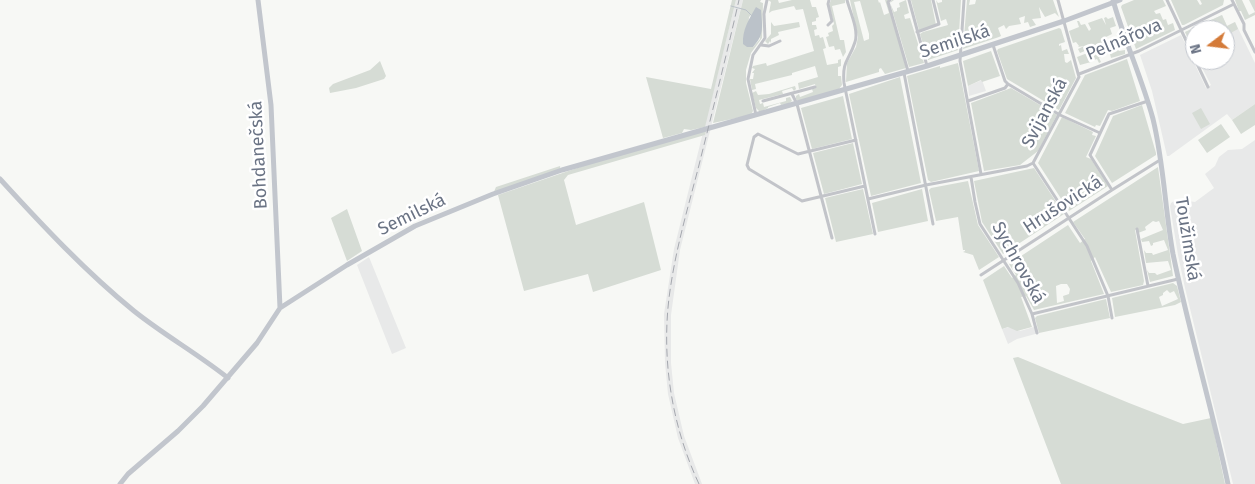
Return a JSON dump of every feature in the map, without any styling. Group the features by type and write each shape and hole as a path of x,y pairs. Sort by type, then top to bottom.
{"street":[{"name":"Bohdanečská","path":"258,0 271,105 280,308"},
{"path":"756,116 748,79 753,54 765,38 764,14 767,0"},
{"path":"828,25 832,21 828,4 829,0"},
{"path":"847,0 856,34 855,42 844,64 843,80 875,234"},
{"path":"890,0 888,2 906,72 932,224"},
{"path":"908,0 927,66"},
{"path":"917,32 939,24 933,0"},
{"path":"964,0 960,56 981,175"},
{"name":"Svijanská","path":"868,199 926,185 1028,166 1033,163 1079,77 1058,0"},
{"name":"Semilská","path":"120,484 128,474 178,431 228,378 256,343 280,308 347,265 415,226 493,194 562,170 756,116 960,56 1120,0"},
{"path":"1167,0 1208,87"},
{"path":"1232,0 1255,52"},
{"name":"Toužimská","path":"1114,1 1148,101 1161,159 1178,279 1228,484"},
{"name":"Pelnářova","path":"1079,74 1132,54 1234,4"},
{"path":"760,45 769,46 780,41"},
{"path":"993,45 1005,81 1008,84 1060,115 1100,133"},
{"path":"968,101 1005,88 1008,84"},
{"path":"762,101 816,86"},
{"path":"792,94 797,104 832,238"},
{"path":"1112,190 1090,155 1109,114 1148,101"},
{"path":"856,140 795,154 758,134 754,137 748,167 802,201 865,186"},
{"name":"Hrušovická","path":"981,275 1161,159"},
{"path":"1033,163 1087,246 1108,296 1112,318"},
{"name":"Sychrovská","path":"971,177 974,202 980,224 1018,284 1032,314 1037,334"},
{"path":"0,180 58,241 135,311 228,378"},
{"path":"1137,229 1148,286"},
{"path":"1032,314 1178,279"}],"shaded area":[{"path":"732,0 736,0 705,127 691,130 684,129 682,133 663,138 646,77 711,89"},
{"path":"736,0 743,0 680,250 671,315 671,363 674,393 684,436 702,484 695,484 678,438 668,394 664,314 674,249"},
{"path":"743,0 761,0 760,2 763,3 762,38 751,53 746,70 746,83 753,111 751,115 713,123","holes":["751,15 760,39 753,47 747,47 749,17"]},
{"path":"768,0 778,0 779,3 792,0 810,0 812,7 816,7 819,17 816,18 816,21 812,22 812,25 816,25 817,29 814,30 815,36 823,37 826,48 823,49 827,65 838,63 838,60 841,59 841,66 838,67 838,76 841,76 842,85 839,89 799,102 796,96 799,94 800,97 813,92 812,89 816,88 815,84 799,89 798,83 818,77 815,66 792,73 792,75 755,84 756,89 752,90 750,79 753,79 754,73 752,73 755,69 752,68 753,66 766,63 767,66 814,51 803,9 796,10 794,6 769,13 771,2"},
{"path":"831,0 845,0 845,3 832,6 840,40 844,40 846,52 843,57 840,49 835,50 834,46 829,47 826,37 829,36 828,33 833,31 832,26 834,24 829,5"},
{"path":"850,0 878,0 884,15 889,13 885,0 888,0 906,68 885,74 881,68 879,72 846,82 847,63 856,47 858,37","holes":["860,1 869,39 864,41 854,2"]},
{"path":"906,0 909,13 904,15 905,19 910,18 924,63 909,67 890,3 894,12 900,7 899,3"},
{"path":"911,0 931,0 936,25 919,30"},
{"path":"936,0 938,3 942,2 942,0 961,0 958,50 928,60 920,34 948,25 946,19 941,21"},
{"path":"967,0 970,0 969,5 975,4 976,0 1053,0 1059,17 1055,13 1045,17 1039,7 1041,18 1032,19 1036,25 1030,27 1028,22 1024,23 1025,16 1019,18 1021,24 1009,26 1006,29 1004,25 998,28 1001,36 963,49"},
{"path":"1134,0 1163,0 1166,6 1154,11 1156,14 1160,13 1163,20 1166,19 1168,25 1173,23 1175,30 1136,49 1121,7"},
{"path":"1171,0 1197,0 1200,5 1202,4 1200,0 1224,0 1223,5 1194,20 1185,20 1185,24 1182,25"},
{"path":"1235,0 1242,0 1249,15 1255,12 1255,15 1245,20"},
{"path":"1249,0 1255,0 1255,12"},
{"path":"756,7 761,10 761,34 753,47 747,47 743,44 746,25"},
{"path":"1222,15 1224,20 1211,20"},
{"path":"1222,15 1224,20 1211,20"},
{"path":"1113,17 1116,26 1110,28 1112,34 1106,37 1106,40 1114,38 1116,43 1112,46 1117,45 1119,51 1125,50 1125,54 1111,58 1110,54 1105,52 1101,54 1102,57 1099,58 1101,62 1099,63 1097,59 1094,60 1092,55 1090,56 1091,62 1080,65 1077,57 1090,52 1087,50 1080,53 1078,49 1084,46 1078,47 1076,42 1073,43 1069,31 1079,27 1077,21 1081,25 1085,24 1089,31 1091,29 1088,23 1102,18 1106,25 1104,18 1108,19"},
{"path":"771,22 774,26 799,22 800,27 778,32 779,35 771,39 771,43 770,41 768,44 765,41 771,34"},
{"path":"1235,22 1255,63 1255,104 1232,120 1227,114 1167,156 1152,91 1140,55 1181,35 1185,43 1185,70 1198,70 1206,88 1211,85 1203,70 1235,70"},
{"path":"1059,28 1065,42 1059,44 1059,46 1061,45 1062,51 1067,49 1069,54 1064,54 1065,62 1067,63 1071,60 1076,78 1059,110 1007,79 997,51 998,49"},
{"path":"991,51 1000,76 982,82 981,80 968,86 963,61"},
{"path":"1127,59 1140,101 1112,111 1108,110 1100,126 1096,125 1095,127 1065,113 1085,75"},
{"path":"380,61 386,76 384,79 356,88 330,93 329,88 333,84 370,70"},
{"path":"958,63 979,171 931,182 928,180 907,76 940,66 940,68"},
{"path":"900,77 921,183 871,196 849,94"},
{"path":"982,80 986,91 969,96 968,86"},
{"path":"795,86 796,89 794,91 792,88 782,91 783,94 759,100 760,104 763,103 764,107 786,101 786,98 790,97 792,101 788,104 781,105 780,103 760,112 756,108 752,93 756,91 758,95 769,94"},
{"path":"1011,88 1057,115 1038,151 1020,165 984,171 971,103"},
{"path":"843,96 852,139 812,149 801,108"},
{"path":"1255,104 1255,125 1241,134 1232,120"},
{"path":"1142,105 1156,155 1112,183 1095,156 1113,116"},
{"path":"1201,108 1210,124 1201,129 1192,113"},
{"path":"1062,117 1093,132 1092,135 1096,136 1086,157 1091,159 1108,186 1069,211 1038,163"},
{"path":"1221,124 1230,137 1207,153 1198,140"},
{"path":"706,130 705,135 568,175 564,180 576,225 644,202 661,270 593,292 588,274 524,291 498,195 583,166"},
{"path":"1255,140 1255,484 1233,484 1185,288 1170,206 1174,201 1195,202 1214,188 1205,174 1215,166 1219,157 1228,150 1242,149"},
{"path":"853,143 862,184 824,194 813,153"},
{"path":"560,166 561,171 493,194 496,187"},
{"path":"1158,167 1173,276 1150,282 1147,270 1149,273 1157,275 1171,270 1168,261 1146,263 1144,250 1146,253 1152,253 1153,255 1168,250 1164,240 1153,243 1151,246 1149,241 1142,242 1141,239 1163,230 1159,221 1153,221 1145,227 1146,230 1138,233 1137,229 1135,230 1144,281 1143,285 1111,292 1095,257 1091,261 1104,294 1034,310 1026,296 1021,297 1032,327 1017,331 1008,327 1002,329 983,280 1004,266 1012,278 1016,275 1009,264 1068,225 1080,243 1085,239 1073,222","holes":["1067,284 1070,289 1069,294 1063,296 1064,301 1057,303 1056,286"]},
{"path":"1034,168 1064,214 1003,254 982,222 974,181"},
{"path":"968,181 978,225 999,257 979,270 973,255 963,252 965,250 963,250 958,217 936,221 929,190"},
{"path":"863,189 873,234 836,242 825,198"},
{"path":"922,189 928,221 878,232 872,203"},
{"path":"347,209 362,251 347,261 331,218"},
{"path":"369,257 406,348 392,354 357,265"},
{"path":"1173,283 1177,286 1181,302 1175,305 1115,317 1112,298","holes":["1167,290 1170,293 1174,291 1178,299 1162,306 1159,297"]},
{"path":"1106,299 1110,318 1039,333 1035,318 1037,316"},
{"path":"1037,326 1039,333 1017,339 1008,344 1002,329 1009,327 1020,331"},
{"path":"1018,357 1183,424 1211,418 1225,484 1061,484 1013,358"}],"waterway":[{"path":"731,6 746,10 752,16"}],"railway":[{"path":"699,484 689,460 674,411 667,360 668,309 673,269 739,0"}]}
